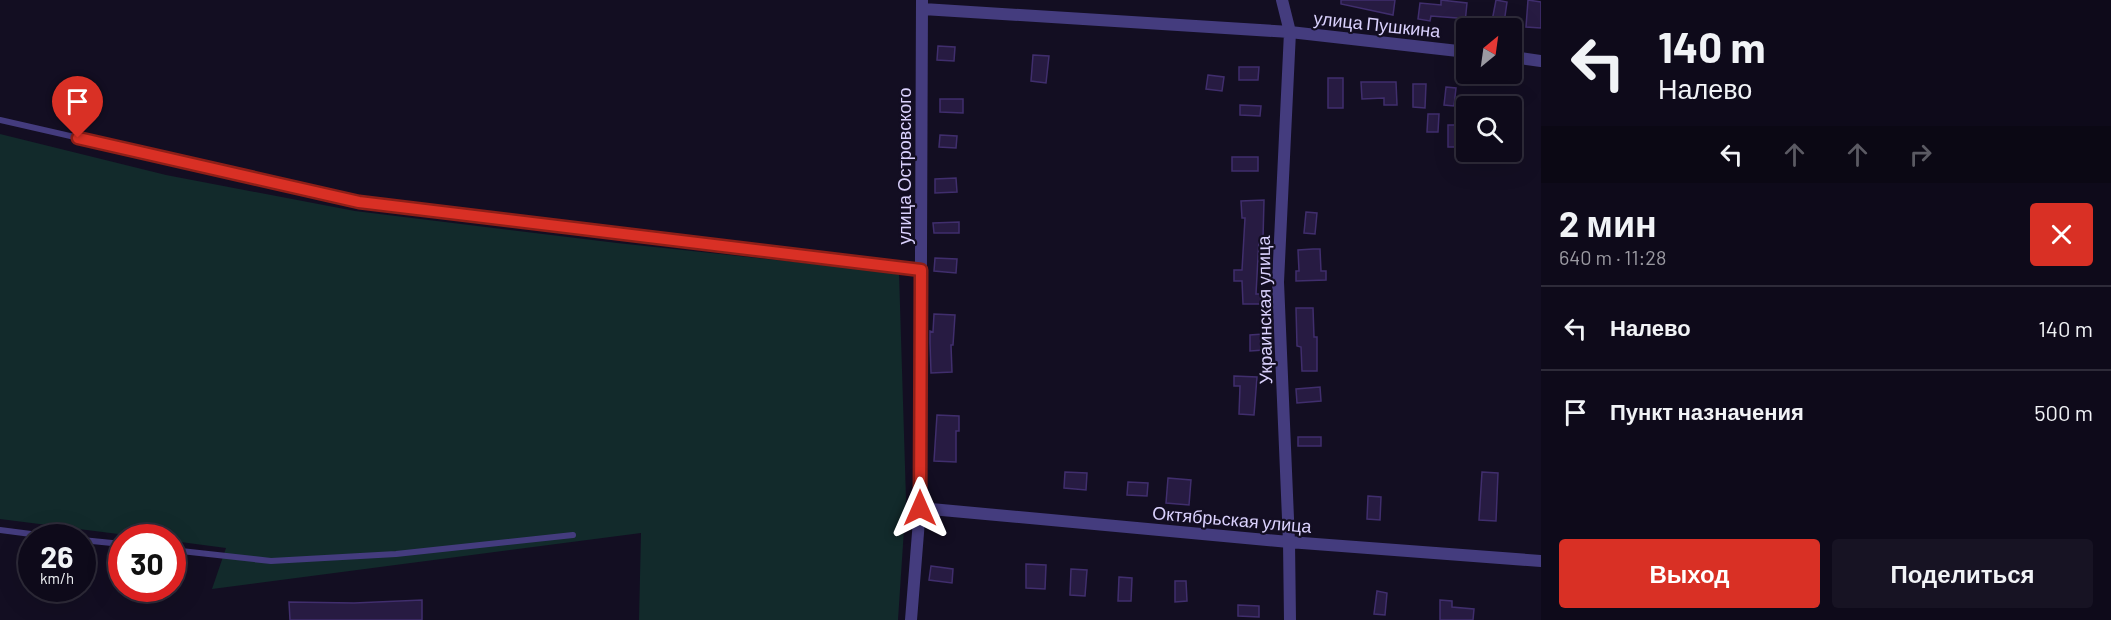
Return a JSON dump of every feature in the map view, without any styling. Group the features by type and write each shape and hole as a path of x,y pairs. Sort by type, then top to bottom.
{"street":[{"name":"Украинская улица","path":"1282,0 1290,32 1278,282 1290,620"},
{"name":"улица Пушкина","path":"923,5 1290,32 1456,51"},
{"name":"улица Островского","path":"911,620 920,508 923,5"},
{"path":"1522,58 1541,61"},
{"name":"Октябрьская улица","path":"920,508 1289,542 1541,561"}],"lane":[{"path":"0,120 359,202 921,270"},
{"path":"0,530 18,532"},
{"path":"186,552 271,561 396,554 573,535"}],"green space":[{"path":"0,134 166,175 355,211 617,243 899,273 906,499 898,620 639,620 641,533 212,589 226,548 186,543 186,524 108,524 108,533 96,531 96,524 39,524 0,519"}],"building":[{"path":"1341,0 1395,0 1393,15 1341,4"},
{"path":"1441,0 1467,3 1466,18 1431,16 1430,21 1418,19 1420,3 1441,5"},
{"path":"1496,0 1507,2 1505,18 1493,18"},
{"path":"1528,0 1541,2 1541,28 1526,27"},
{"path":"938,46 955,47 954,61 937,60"},
{"path":"1033,55 1049,56 1046,83 1031,81"},
{"path":"1239,67 1259,67 1258,80 1239,80"},
{"path":"1208,75 1224,77 1222,91 1206,89"},
{"path":"1328,78 1343,78 1343,108 1328,108"},
{"path":"1361,82 1396,82 1397,105 1384,105 1384,98 1362,99"},
{"path":"1413,84 1426,84 1425,108 1413,107"},
{"path":"1446,87 1456,88 1454,106 1444,105"},
{"path":"940,99 963,99 963,113 940,112"},
{"path":"1240,105 1261,106 1260,116 1240,115"},
{"path":"1428,114 1439,114 1438,132 1427,132"},
{"path":"1448,125 1456,125 1456,147 1448,147"},
{"path":"940,135 957,136 956,148 939,147"},
{"path":"1232,157 1258,157 1258,171 1232,171"},
{"path":"956,178 957,192 935,193 935,179"},
{"path":"1264,200 1263,239 1259,239 1256,294 1261,294 1261,304 1243,304 1242,281 1234,281 1234,270 1242,270 1245,218 1242,218 1241,201"},
{"path":"1306,212 1317,213 1315,234 1304,233"},
{"path":"959,222 959,233 934,233 933,223"},
{"path":"1320,249 1321,271 1326,271 1326,280 1296,281 1296,271 1299,271 1298,250"},
{"path":"935,258 957,259 956,273 934,271"},
{"path":"1296,308 1313,308 1314,337 1317,337 1317,371 1302,371 1301,347 1297,346"},
{"path":"934,314 955,315 953,345 951,345 952,372 931,373 930,331 933,332"},
{"path":"1263,334 1264,350 1250,351 1250,335"},
{"path":"1234,376 1257,377 1254,415 1239,414 1240,386 1234,386"},
{"path":"1320,387 1321,401 1297,403 1296,389"},
{"path":"937,415 959,416 959,431 956,431 956,462 934,461"},
{"path":"1298,437 1321,437 1321,446 1298,446"},
{"path":"1065,472 1087,473 1086,490 1064,488"},
{"path":"1482,472 1498,473 1496,521 1479,520"},
{"path":"1168,478 1191,480 1189,505 1166,503"},
{"path":"1128,482 1148,483 1147,496 1127,495"},
{"path":"1368,496 1381,497 1380,520 1367,519"},
{"path":"1026,564 1046,565 1045,589 1026,588"},
{"path":"931,566 953,569 952,583 929,580"},
{"path":"1071,569 1087,570 1085,596 1070,595"},
{"path":"1119,577 1132,578 1131,601 1118,601"},
{"path":"1175,581 1186,581 1187,601 1175,602"},
{"path":"1377,591 1387,593 1385,615 1374,614"},
{"path":"422,600 422,620 290,620 289,602 354,603"},
{"path":"1440,600 1452,601 1452,607 1474,609 1473,620 1440,620"},
{"path":"1238,605 1259,606 1259,617 1238,616"}],"route":[{"path":"78,138 359,202 921,270 920,508"}]}
